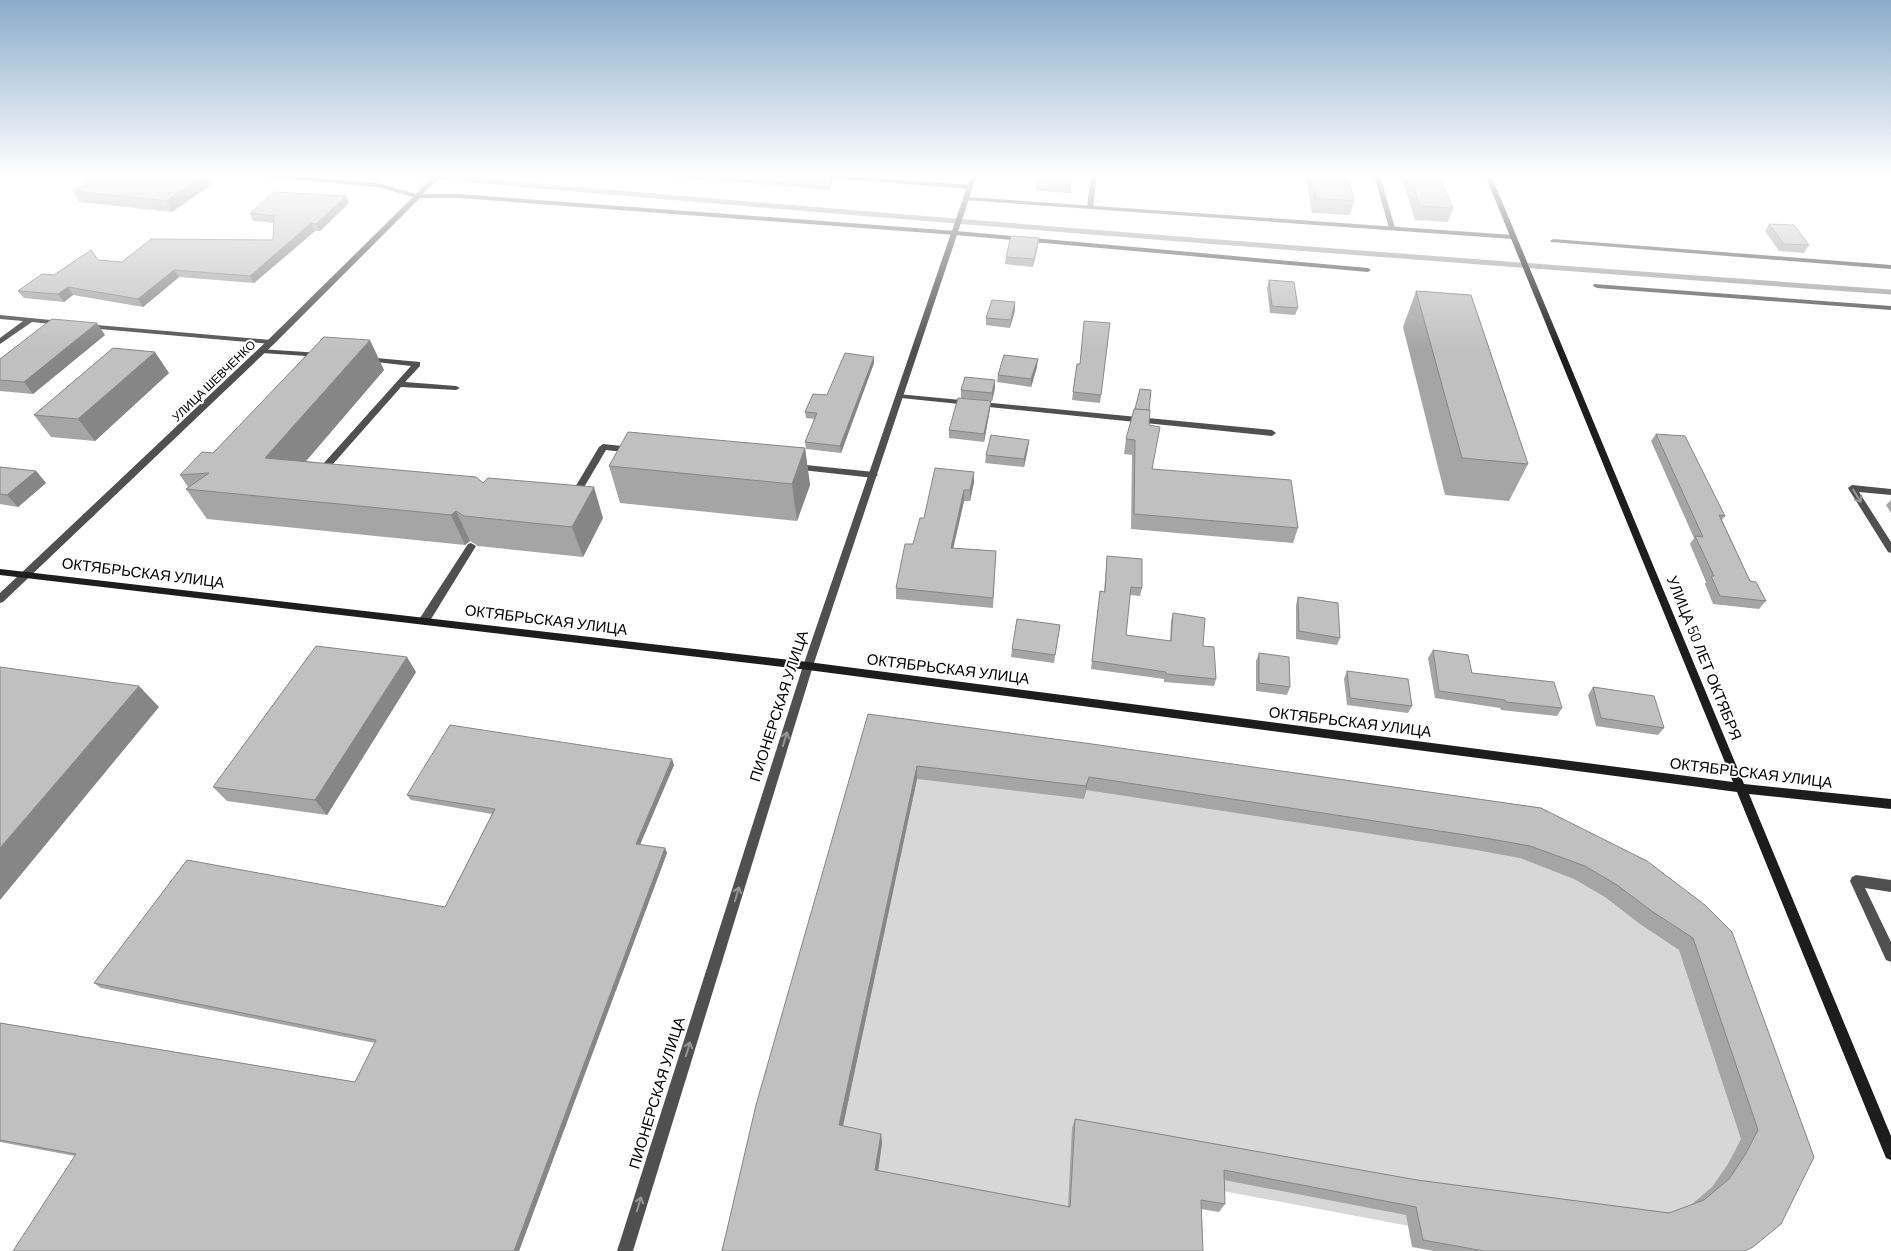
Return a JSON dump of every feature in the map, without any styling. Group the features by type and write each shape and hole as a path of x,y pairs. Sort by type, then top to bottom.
{"main road":[{"name":"УЛИЦА 50 ЛЕТ ОКТЯБРЯ","path":"1512,233 1891,1153"},
{"name":"ОКТЯБРЬСКАЯ УЛИЦА","path":"0,572 808,666 1740,788 1891,804"}],"street":[{"name":"УЛИЦА ШЕВЧЕНКО","path":"0,599 271,342 380,233"},
{"name":"ПИОНЕРСКАЯ УЛИЦА","path":"625,1251 808,666 956,233"},
{"path":"960,233 1368,270"},
{"path":"1464,233 1513,237"},
{"path":"1553,241 1891,267"},
{"path":"1597,286 1891,308"},
{"path":"0,317 68,324"},
{"path":"0,342 30,320"},
{"path":"78,325 271,342"},
{"path":"262,350 330,356"},
{"path":"345,468 326,466 417,364 359,359"},
{"path":"399,384 456,388"},
{"path":"901,396 1272,433"},
{"path":"558,490 577,492 603,447 641,451"},
{"path":"787,466 874,475"},
{"path":"1891,492 1852,488 1891,550"},
{"path":"424,621 471,546"},
{"path":"1891,886 1856,881 1891,956"}],"shaded area":[{"path":"869,736 1542,823 1691,917 1783,1146 1651,1251 1473,1238 1090,1166 1087,1251 721,1251"}],"building":[{"path":"273,233 299,233 250,276 174,270 138,299 68,287 58,294 18,291 42,274 54,275 91,250 98,260 122,262 151,239 273,240"},
{"path":"1776,233 1800,233 1809,245 1784,244"},
{"path":"1011,236 1039,238 1034,259 1006,257"},
{"path":"1269,280 1294,282 1298,308 1272,306"},
{"path":"1416,291 1471,295 1528,464 1462,458"},
{"path":"992,300 1015,302 1011,320 986,318"},
{"path":"52,319 97,323 24,382 0,380 0,359"},
{"path":"1084,321 1110,323 1101,395 1073,392 1077,364 1080,364"},
{"path":"324,337 370,340 265,458 476,477 483,483 488,478 594,487 572,527 464,516 456,511 451,515 186,489 209,473 180,475 202,452 213,453"},
{"path":"113,348 155,352 78,419 34,415"},
{"path":"845,353 874,357 840,446 805,442 817,413 805,412 813,394 827,395"},
{"path":"1004,355 1038,359 1031,379 998,375"},
{"path":"965,377 995,380 992,393 961,390"},
{"path":"1140,389 1151,390 1149,410 1135,409"},
{"path":"958,398 991,401 984,434 949,430"},
{"path":"1134,409 1150,410 1149,425 1160,427 1152,469 1291,480 1298,528 1134,514 1135,440 1126,439"},
{"path":"628,432 805,448 792,484 609,466"},
{"path":"1656,434 1685,436 1725,516 1719,515 1750,581 1756,582 1766,601 1720,596 1711,576 1714,576 1695,536 1703,537"},
{"path":"991,435 1029,440 1024,459 986,455"},
{"path":"0,467 36,471 7,495 0,494"},
{"path":"935,468 974,472 970,490 964,490 951,548 996,551 993,598 896,588 905,544 913,544 920,518 924,518"},
{"path":"1107,556 1142,559 1142,588 1131,587 1126,635 1171,641 1173,613 1205,618 1203,646 1214,647 1216,679 1166,674 1166,672 1092,661 1100,591 1105,592"},
{"path":"1298,597 1338,603 1340,638 1299,631"},
{"path":"1017,619 1060,625 1055,655 1012,649"},
{"path":"316,646 407,657 315,800 213,787"},
{"path":"1433,650 1468,655 1472,673 1554,682 1562,708 1506,702 1505,700 1439,691"},
{"path":"1259,653 1289,657 1290,687 1259,683"},
{"path":"0,667 139,686 0,848"},
{"path":"1347,671 1408,679 1412,706 1350,698"},
{"path":"1593,687 1654,696 1664,728 1601,718"},
{"path":"868,714 1541,808 1647,861 1705,905 1732,932 1814,1157 1781,1224 1753,1247 1745,1251 1484,1251 1423,1240 1416,1207 1224,1170 1225,1204 1201,1200 1203,1251 722,1251 756,1105","holes":["917,766 1086,786 1089,777 1485,838 1530,846 1585,866 1617,885 1653,912 1693,938 1758,1130 1745,1155 1729,1179 1704,1200 1669,1213 1417,1180 1075,1119 1070,1207 875,1170 881,1134 839,1125"]},
{"path":"450,725 672,759 636,844 665,848 514,1251 13,1251 76,1154 0,1140 0,1023 355,1082 376,1040 94,983 187,860 445,907 495,809 407,795"}],"waterway":[{"path":"1108,233 1891,292"}]}
